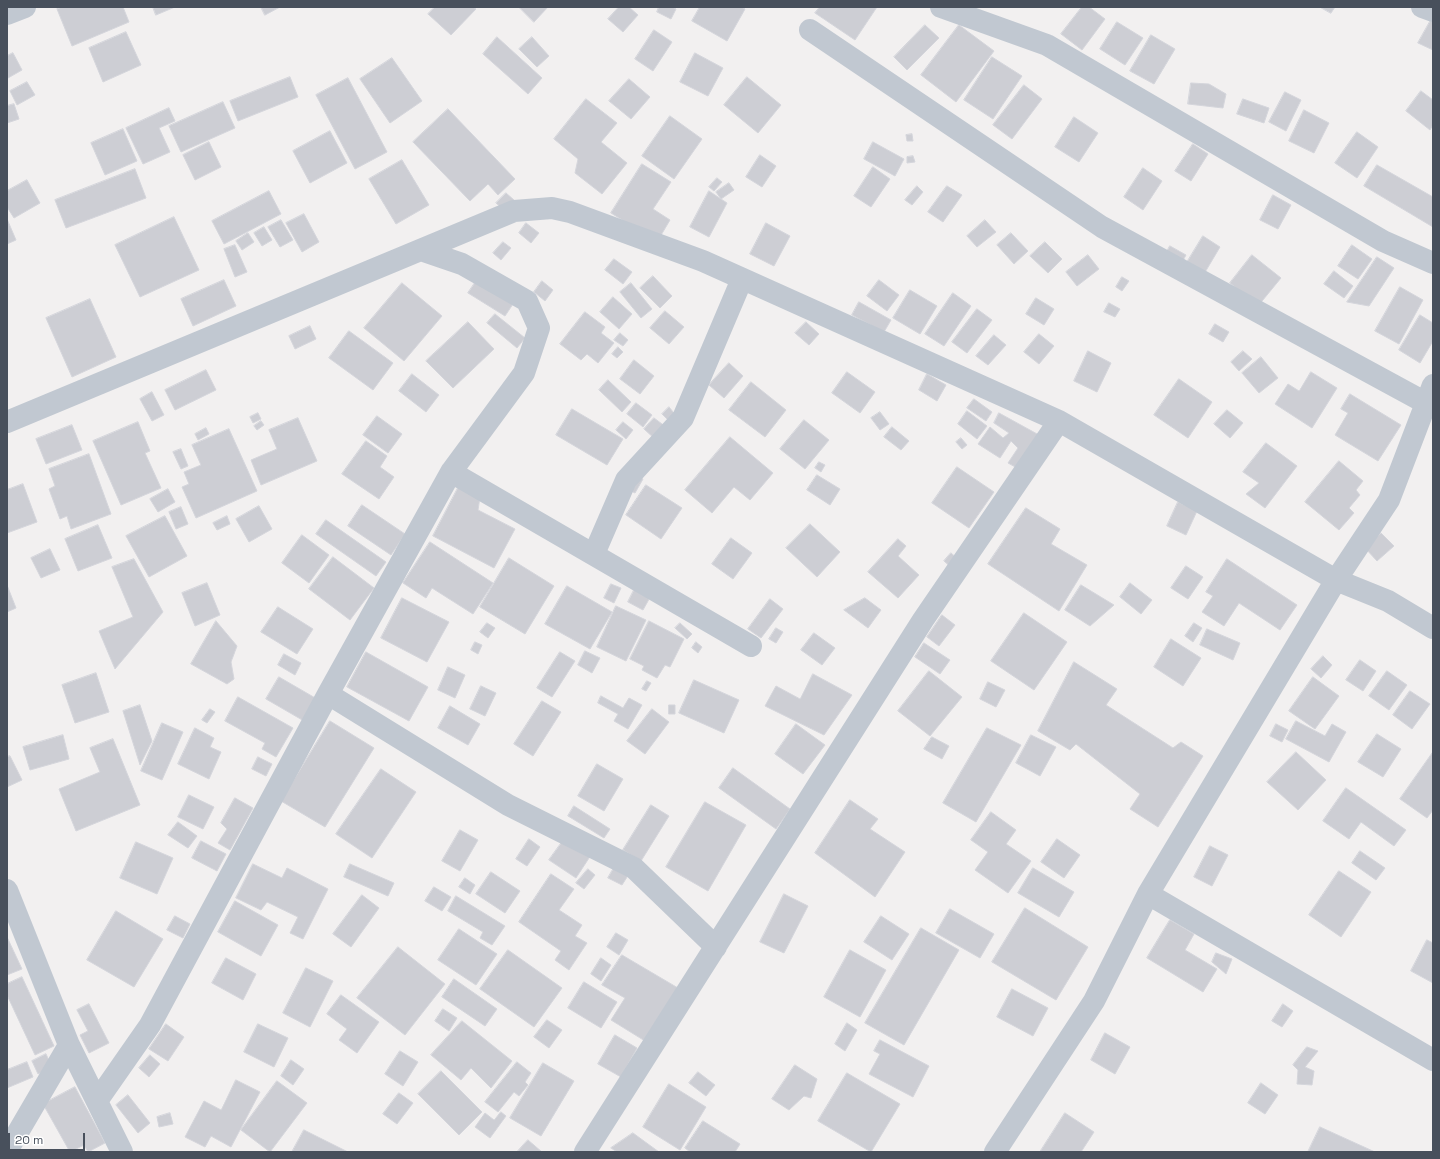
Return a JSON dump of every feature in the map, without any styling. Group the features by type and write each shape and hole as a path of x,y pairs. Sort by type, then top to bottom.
{"street":[{"path":"7,14 25,7"},
{"path":"941,7 1047,45 1383,241 1433,263"},
{"path":"1422,7 1433,11"},
{"path":"810,30 1102,227 1429,394 1389,500 1336,580 1148,894 1094,1001 995,1152"},
{"path":"7,422 514,211 552,208 570,212 688,256 1059,421 1336,580 1388,601 1433,628"},
{"path":"97,1101 150,1025 328,694 451,472 524,373 539,328 527,301 462,264 421,250"},
{"path":"594,554 626,480 683,418 742,279"},
{"path":"585,1152 923,620 1059,421"},
{"path":"451,472 751,646"},
{"path":"328,694 508,805 634,868 716,947"},
{"path":"7,890 69,1045 122,1152"},
{"path":"1148,894 1433,1060"},
{"path":"7,1152 69,1045"}],"building":[{"path":"63,7 123,7 129,22 72,46 57,9"},
{"path":"153,7 175,7 156,15"},
{"path":"261,7 280,7 265,15"},
{"path":"435,7 473,7 476,9 451,35 428,14"},
{"path":"519,7 548,7 534,22"},
{"path":"619,7 629,7 638,15 623,32 608,19"},
{"path":"659,7 672,7 676,9 671,19 657,12"},
{"path":"700,7 741,7 745,9 727,41 692,21"},
{"path":"820,7 877,7 855,40 815,13"},
{"path":"1082,7 1089,7 1105,19 1082,50 1061,34"},
{"path":"1320,7 1335,7 1331,13"},
{"path":"1433,18 1433,50 1418,43"},
{"path":"1117,22 1143,38 1125,65 1100,49"},
{"path":"925,25 939,38 907,70 894,57"},
{"path":"959,25 994,51 956,102 921,75"},
{"path":"654,30 672,42 653,71 635,59"},
{"path":"126,32 141,65 103,82 89,48"},
{"path":"1151,35 1175,49 1154,84 1130,71"},
{"path":"497,37 542,78 528,94 483,54"},
{"path":"532,37 549,56 537,67 519,49"},
{"path":"13,53 22,70 8,78 7,56"},
{"path":"695,53 723,68 708,96 680,82"},
{"path":"992,57 1022,76 993,119 964,100"},
{"path":"392,58 422,101 390,123 360,79"},
{"path":"290,77 298,97 238,121 230,101"},
{"path":"747,77 781,105 758,133 724,105"},
{"path":"348,78 387,152 355,169 316,95"},
{"path":"629,79 650,97 631,119 609,101"},
{"path":"27,82 35,95 17,105 10,91"},
{"path":"1191,83 1209,84 1226,94 1223,108 1188,104"},
{"path":"1024,85 1042,99 1012,139 993,125"},
{"path":"1421,91 1433,100 1433,125 1430,130 1406,111"},
{"path":"1285,92 1301,100 1286,131 1269,122"},
{"path":"586,99 617,123 601,142 627,163 602,194 575,173 578,159 554,139"},
{"path":"1243,99 1269,108 1264,123 1237,114"},
{"path":"223,102 235,128 181,152 169,126"},
{"path":"14,104 19,119 7,123 7,106"},
{"path":"169,108 175,121 159,128 170,152 143,164 126,128"},
{"path":"448,109 515,179 498,195 488,184 470,201 413,142"},
{"path":"1304,110 1329,123 1314,153 1289,141"},
{"path":"670,116 702,139 674,179 642,156"},
{"path":"1074,117 1098,133 1079,162 1055,147"},
{"path":"123,129 137,161 105,175 91,143"},
{"path":"330,131 347,163 310,183 293,151"},
{"path":"1357,132 1378,147 1357,178 1335,163"},
{"path":"912,134 913,141 907,141 906,135"},
{"path":"209,142 221,167 195,180 183,155"},
{"path":"873,142 904,159 895,176 864,159"},
{"path":"1193,144 1208,154 1191,181 1175,171"},
{"path":"760,155 776,166 762,187 746,177"},
{"path":"913,156 915,162 907,163 907,157"},
{"path":"402,160 429,205 396,224 369,179"},
{"path":"642,164 671,182 653,209 670,220 657,242 611,213"},
{"path":"1377,165 1433,197 1433,227 1364,186"},
{"path":"873,167 890,179 871,207 854,196"},
{"path":"1143,168 1162,181 1143,210 1124,197"},
{"path":"135,169 146,198 66,228 55,200"},
{"path":"717,178 722,182 714,191 709,187"},
{"path":"27,180 40,203 14,218 7,207 7,191"},
{"path":"729,183 734,190 721,199 716,192"},
{"path":"917,186 923,192 912,205 905,200"},
{"path":"947,186 962,195 943,222 928,212"},
{"path":"269,191 281,214 224,244 212,221"},
{"path":"709,191 727,203 709,237 690,227"},
{"path":"506,193 514,200 504,210 496,203"},
{"path":"1273,195 1291,205 1278,229 1260,220"},
{"path":"304,214 319,242 302,252 286,223"},
{"path":"174,217 199,270 140,297 115,245"},
{"path":"7,219 16,240 7,244"},
{"path":"281,220 293,240 280,247 268,227"},
{"path":"985,220 996,232 977,247 967,236"},
{"path":"526,223 539,233 531,243 519,233"},
{"path":"766,223 790,236 774,266 750,254"},
{"path":"264,227 272,240 262,246 254,233"},
{"path":"248,233 254,242 242,250 236,241"},
{"path":"1011,233 1028,251 1014,264 997,245"},
{"path":"1203,236 1220,247 1204,274 1186,264"},
{"path":"503,242 511,248 501,260 493,253"},
{"path":"1045,242 1062,259 1048,273 1030,256"},
{"path":"235,245 247,272 235,277 224,249"},
{"path":"1352,245 1372,259 1358,279 1338,266"},
{"path":"1170,246 1186,255 1180,266 1164,257"},
{"path":"1088,255 1099,269 1077,286 1066,272"},
{"path":"1252,255 1281,278 1258,306 1230,283"},
{"path":"1377,257 1394,268 1369,306 1347,302"},
{"path":"614,259 632,272 623,284 605,270"},
{"path":"1334,271 1353,286 1344,298 1324,284"},
{"path":"653,276 672,296 660,308 640,288"},
{"path":"479,277 515,301 505,316 468,293"},
{"path":"1122,277 1129,281 1122,291 1116,287"},
{"path":"224,280 236,306 193,326 181,299"},
{"path":"879,280 899,295 887,311 867,296"},
{"path":"542,281 553,290 545,301 534,292"},
{"path":"402,283 442,316 404,361 364,328"},
{"path":"631,283 652,309 641,318 620,292"},
{"path":"1400,287 1423,300 1399,344 1375,331"},
{"path":"910,290 937,306 920,334 893,318"},
{"path":"953,293 971,306 944,346 925,334"},
{"path":"613,297 632,314 619,329 600,312"},
{"path":"1036,298 1054,309 1044,325 1026,314"},
{"path":"90,299 116,357 72,377 46,318"},
{"path":"859,302 891,320 884,332 852,315"},
{"path":"1109,303 1120,309 1115,317 1104,312"},
{"path":"977,309 992,320 967,353 952,342"},
{"path":"665,311 684,327 669,344 650,328"},
{"path":"585,312 605,327 601,333 614,343 598,363 587,354 581,360 560,344"},
{"path":"495,314 525,338 517,348 487,323"},
{"path":"1420,315 1433,323 1433,341 1420,363 1399,350"},
{"path":"468,322 494,349 453,388 426,361"},
{"path":"806,322 819,334 809,345 795,333"},
{"path":"1215,324 1229,332 1223,342 1209,334"},
{"path":"310,326 316,339 295,349 289,336"},
{"path":"349,331 393,363 373,390 329,358"},
{"path":"620,333 628,340 623,346 614,340"},
{"path":"1039,334 1054,346 1039,364 1024,352"},
{"path":"994,335 1006,345 988,365 976,356"},
{"path":"618,347 623,352 617,358 612,354"},
{"path":"1088,351 1111,363 1097,392 1074,381"},
{"path":"1243,351 1252,359 1239,371 1231,362"},
{"path":"1261,357 1278,378 1259,393 1242,373"},
{"path":"634,360 654,376 640,394 620,379"},
{"path":"729,363 743,376 724,398 709,385"},
{"path":"206,370 216,390 175,410 165,390"},
{"path":"847,372 875,392 860,413 832,393"},
{"path":"1311,372 1337,388 1312,428 1275,404 1288,384 1299,391"},
{"path":"412,374 439,395 426,412 399,391"},
{"path":"927,374 946,385 937,401 919,390"},
{"path":"1179,379 1212,402 1188,438 1154,415"},
{"path":"608,380 631,402 622,412 599,390"},
{"path":"751,382 786,410 765,437 729,410"},
{"path":"152,392 164,415 152,421 140,399"},
{"path":"1350,394 1401,425 1378,461 1335,435 1348,413 1341,409"},
{"path":"974,399 992,412 986,421 967,408"},
{"path":"636,403 652,415 643,427 627,414"},
{"path":"669,407 678,418 672,424 662,414"},
{"path":"572,409 623,439 607,465 556,435"},
{"path":"1227,410 1243,423 1230,438 1214,424"},
{"path":"967,411 987,426 977,439 958,424"},
{"path":"880,412 889,424 880,430 871,418"},
{"path":"258,413 261,419 253,423 250,417"},
{"path":"999,413 1039,435 1019,469 1008,463 1018,448 1011,441 1000,458 978,444 990,427 1003,438 1009,433 994,423"},
{"path":"377,416 402,434 388,453 363,435"},
{"path":"298,418 317,461 261,485 251,460 277,449 269,430"},
{"path":"654,418 666,427 655,439 644,429"},
{"path":"804,420 829,440 805,469 780,449"},
{"path":"261,421 264,425 257,430 254,426"},
{"path":"138,422 150,451 145,453 161,488 121,505 93,441"},
{"path":"623,422 633,430 626,439 616,430"},
{"path":"72,425 82,450 46,464 36,439"},
{"path":"892,427 909,441 901,450 884,437"},
{"path":"206,428 209,434 198,440 195,434"},
{"path":"229,429 257,491 196,518 182,487 189,484 184,472 201,465 192,445"},
{"path":"730,437 773,473 750,500 734,487 712,513 685,490"},
{"path":"961,438 967,445 962,449 956,442"},
{"path":"366,441 387,456 380,467 394,477 379,499 342,474"},
{"path":"1266,443 1297,466 1265,508 1246,494 1259,483 1243,472"},
{"path":"181,449 188,466 181,469 173,452"},
{"path":"89,454 111,514 71,529 67,516 60,519 49,489 55,486 49,469"},
{"path":"1339,461 1363,481 1356,490 1360,495 1349,508 1354,513 1339,530 1305,502"},
{"path":"819,462 825,465 821,472 815,468"},
{"path":"957,467 994,492 969,528 932,503"},
{"path":"817,475 840,489 830,505 807,490"},
{"path":"636,476 643,479 635,493 629,490"},
{"path":"23,484 37,522 7,533 7,490"},
{"path":"646,485 682,508 661,539 626,515"},
{"path":"459,486 480,497 478,510 515,529 494,568 433,536"},
{"path":"168,489 175,502 158,512 150,499"},
{"path":"1178,502 1197,511 1186,535 1167,526"},
{"path":"362,505 405,534 391,555 348,526"},
{"path":"259,506 272,529 249,542 236,519"},
{"path":"181,507 188,524 176,529 169,512"},
{"path":"1026,508 1060,529 1051,544 1087,565 1059,611 988,564"},
{"path":"165,516 187,556 149,577 126,536"},
{"path":"227,516 230,524 217,530 213,523"},
{"path":"326,520 386,562 376,576 316,534"},
{"path":"810,524 840,552 817,577 786,548"},
{"path":"98,525 112,558 78,571 65,539"},
{"path":"1381,533 1394,546 1377,561 1365,548"},
{"path":"302,535 329,555 309,583 282,563"},
{"path":"731,538 752,553 733,579 712,564"},
{"path":"898,539 906,546 898,556 919,575 898,598 868,572"},
{"path":"430,542 493,583 473,614 432,588 426,598 403,583"},
{"path":"50,549 60,570 41,578 31,558"},
{"path":"951,553 960,561 953,569 944,561"},
{"path":"333,557 374,588 350,620 309,589"},
{"path":"509,558 554,586 525,634 480,607"},
{"path":"134,559 163,612 115,669 99,631 133,617 112,567"},
{"path":"1227,559 1297,605 1280,630 1239,603 1224,626 1202,612 1213,596 1206,592"},
{"path":"1186,566 1203,577 1188,599 1171,588"},
{"path":"207,583 220,615 195,626 182,593"},
{"path":"1130,583 1152,600 1141,614 1120,597"},
{"path":"611,584 621,588 614,603 604,598"},
{"path":"637,584 653,592 643,610 628,602"},
{"path":"7,585 16,608 7,612"},
{"path":"1081,585 1114,605 1090,626 1065,610"},
{"path":"567,586 612,612 590,649 545,624"},
{"path":"402,598 449,622 427,662 381,638"},
{"path":"865,598 881,610 868,628 844,610"},
{"path":"770,599 783,609 761,638 748,629"},
{"path":"616,606 646,620 626,661 597,647"},
{"path":"278,607 313,629 297,654 261,632"},
{"path":"1024,613 1067,642 1034,690 991,661"},
{"path":"942,615 955,625 939,646 927,637"},
{"path":"216,621 237,646 231,662 234,679 227,684 191,664"},
{"path":"649,621 684,639 670,667 665,665 657,678 642,670 644,666 630,659"},
{"path":"487,623 495,628 488,638 480,632"},
{"path":"680,623 692,634 687,639 675,628"},
{"path":"1194,623 1202,628 1193,642 1185,636"},
{"path":"776,628 783,632 776,643 769,639"},
{"path":"1207,629 1240,643 1233,660 1200,645"},
{"path":"814,633 835,648 822,665 801,650"},
{"path":"1171,639 1201,658 1183,686 1154,667"},
{"path":"475,642 482,645 478,654 471,650"},
{"path":"696,642 702,647 698,653 692,648"},
{"path":"924,643 950,660 940,674 915,657"},
{"path":"585,651 600,658 592,673 578,665"},
{"path":"366,652 428,687 409,721 347,687"},
{"path":"560,652 575,661 552,697 537,688"},
{"path":"284,654 301,663 295,675 278,665"},
{"path":"1323,656 1332,665 1321,678 1311,669"},
{"path":"1360,660 1376,671 1363,691 1346,680"},
{"path":"1074,662 1117,689 1106,705 1173,748 1181,742 1203,756 1158,827 1130,809 1140,794 1076,744 1070,750 1038,731"},
{"path":"448,667 465,675 455,698 438,690"},
{"path":"929,671 962,697 930,736 898,711"},
{"path":"1387,671 1407,685 1389,710 1369,696"},
{"path":"96,673 109,712 75,723 62,685"},
{"path":"813,674 852,695 824,735 765,706 776,686 800,699"},
{"path":"279,677 317,699 304,721 266,699"},
{"path":"1313,677 1339,696 1315,729 1289,711"},
{"path":"694,680 739,700 724,733 679,713"},
{"path":"647,681 651,683 646,691 642,689"},
{"path":"988,682 1005,690 996,707 980,699"},
{"path":"481,686 496,693 485,716 470,709"},
{"path":"1410,691 1430,704 1412,729 1393,715"},
{"path":"601,696 623,708 629,698 642,705 628,729 614,721 618,714 598,703"},
{"path":"238,697 293,728 276,757 262,749 265,743 225,721"},
{"path":"542,701 561,712 533,756 514,744"},
{"path":"140,705 152,741 140,765 123,711"},
{"path":"669,705 675,705 675,714 669,714"},
{"path":"450,706 480,724 468,745 438,728"},
{"path":"210,709 215,712 207,723 202,720"},
{"path":"652,709 669,722 645,754 627,741"},
{"path":"330,721 374,748 325,827 281,801"},
{"path":"1296,721 1325,736 1332,724 1346,732 1329,762 1286,739"},
{"path":"162,723 183,732 162,780 141,771"},
{"path":"796,724 825,745 803,774 775,754"},
{"path":"1276,724 1288,730 1282,742 1270,736"},
{"path":"195,728 214,738 210,747 221,752 209,779 178,764"},
{"path":"987,728 1021,745 976,822 943,803"},
{"path":"1377,734 1401,749 1383,777 1358,762"},
{"path":"63,735 69,759 30,770 23,747"},
{"path":"1031,735 1056,747 1040,776 1016,763"},
{"path":"932,737 949,746 942,759 924,749"},
{"path":"113,739 140,805 76,831 59,789 100,772 90,748"},
{"path":"1296,752 1326,780 1298,810 1267,782"},
{"path":"1433,752 1433,810 1427,818 1400,799"},
{"path":"10,756 22,780 7,787 7,757"},
{"path":"258,757 272,764 266,776 252,769"},
{"path":"597,764 623,779 604,811 578,796"},
{"path":"733,768 790,809 776,829 719,788"},
{"path":"381,769 416,792 372,858 336,834"},
{"path":"1346,788 1406,830 1394,846 1361,822 1349,839 1323,821"},
{"path":"189,795 214,807 203,829 178,817"},
{"path":"235,798 253,808 230,850 218,843 227,829 221,823"},
{"path":"850,800 878,819 870,829 905,852 875,897 815,853"},
{"path":"705,802 746,825 708,891 666,867"},
{"path":"651,805 669,816 641,861 623,850"},
{"path":"574,806 610,829 604,838 568,816"},
{"path":"991,812 1016,830 1006,844 1031,861 1008,893 975,870 988,852 971,840"},
{"path":"178,822 197,836 188,848 168,835"},
{"path":"460,830 478,840 460,871 442,861"},
{"path":"565,838 591,855 576,878 549,860"},
{"path":"529,839 540,847 527,866 516,859"},
{"path":"1057,839 1080,855 1064,878 1041,862"},
{"path":"201,841 226,854 217,871 192,858"},
{"path":"136,842 173,858 157,894 120,878"},
{"path":"1210,846 1228,855 1212,886 1194,877"},
{"path":"1360,851 1385,868 1376,880 1352,863"},
{"path":"253,864 282,878 287,868 328,889 303,939 290,933 298,917 267,902 261,910 236,898"},
{"path":"350,864 394,883 388,896 344,877"},
{"path":"615,866 629,874 622,885 608,878"},
{"path":"1033,868 1074,892 1059,917 1018,893"},
{"path":"588,869 595,875 584,889 576,883"},
{"path":"1339,871 1371,892 1341,937 1309,915"},
{"path":"491,872 520,891 505,913 476,894"},
{"path":"551,874 574,889 559,910 582,925 575,936 587,943 569,970 555,960 561,951 519,922"},
{"path":"465,878 475,885 470,894 459,887"},
{"path":"434,887 451,897 442,911 425,901"},
{"path":"784,894 808,906 784,953 760,942"},
{"path":"362,895 379,908 351,947 333,934"},
{"path":"456,896 505,926 492,945 480,938 483,932 448,911"},
{"path":"235,901 278,925 261,956 218,932"},
{"path":"1025,908 1088,947 1056,1000 992,962"},
{"path":"950,909 994,934 980,958 936,933"},
{"path":"116,911 163,939 134,987 87,960"},
{"path":"175,916 190,924 183,938 167,930"},
{"path":"881,916 909,934 892,960 864,942"},
{"path":"1170,920 1194,934 1185,950 1217,969 1203,992 1147,958"},
{"path":"921,928 959,950 904,1045 865,1023"},
{"path":"459,929 497,954 476,985 438,960"},
{"path":"616,933 628,940 619,955 607,947"},
{"path":"7,937 22,969 7,975"},
{"path":"1427,940 1433,943 1433,983 1411,971"},
{"path":"398,947 445,984 405,1035 357,998"},
{"path":"508,950 562,988 534,1027 480,989"},
{"path":"850,950 886,970 860,1017 824,997"},
{"path":"1216,953 1232,959 1226,974 1212,962"},
{"path":"622,955 678,988 645,1041 611,1020 625,998 602,985"},
{"path":"226,958 256,974 243,1000 212,983"},
{"path":"601,958 611,965 601,981 591,974"},
{"path":"306,968 333,981 310,1027 283,1013"},
{"path":"22,977 54,1046 35,1055 7,995 7,984"},
{"path":"454,979 497,1009 485,1026 442,997"},
{"path":"584,982 617,1002 601,1028 568,1008"},
{"path":"1012,989 1048,1008 1033,1036 997,1017"},
{"path":"341,995 379,1022 357,1053 339,1040 347,1029 327,1014"},
{"path":"89,1004 109,1043 89,1053 80,1035 88,1031 77,1010"},
{"path":"1283,1004 1293,1011 1282,1027 1272,1021"},
{"path":"443,1009 457,1018 449,1031 435,1021"},
{"path":"547,1020 562,1030 549,1048 534,1037"},
{"path":"462,1021 512,1061 491,1088 471,1068 461,1080 431,1055"},
{"path":"847,1023 857,1030 845,1051 835,1044"},
{"path":"166,1024 184,1037 168,1061 149,1049"},
{"path":"258,1024 288,1038 274,1067 244,1052"},
{"path":"1105,1033 1130,1047 1115,1074 1091,1060"},
{"path":"615,1035 637,1048 621,1077 598,1064"},
{"path":"880,1040 929,1066 913,1097 869,1074 880,1054 874,1051"},
{"path":"1307,1047 1318,1051 1305,1067 1314,1071 1312,1085 1297,1084 1298,1070 1293,1065"},
{"path":"400,1051 418,1062 403,1086 385,1074"},
{"path":"46,1054 52,1067 38,1074 32,1061"},
{"path":"150,1055 160,1064 149,1077 139,1068"},
{"path":"291,1060 304,1069 293,1085 281,1076"},
{"path":"27,1062 33,1077 7,1088 7,1070"},
{"path":"517,1062 531,1073 525,1082 528,1085 519,1096 514,1092 498,1112 485,1102"},
{"path":"543,1063 574,1081 541,1136 510,1118"},
{"path":"795,1065 817,1079 811,1098 804,1096 789,1110 772,1099"},
{"path":"441,1071 482,1112 459,1135 418,1094"},
{"path":"698,1072 715,1085 706,1096 689,1083"},
{"path":"847,1073 900,1104 871,1152 818,1121"},
{"path":"236,1080 260,1092 231,1147 211,1136 205,1147 185,1137 204,1101 221,1110"},
{"path":"277,1081 307,1103 270,1152 241,1130"},
{"path":"1261,1083 1278,1095 1265,1114 1248,1103"},
{"path":"669,1084 706,1107 680,1150 643,1127"},
{"path":"75,1087 105,1143 88,1152 84,1145 70,1152 43,1104"},
{"path":"399,1093 413,1103 397,1124 383,1114"},
{"path":"128,1095 150,1123 138,1133 116,1105"},
{"path":"501,1112 506,1116 490,1138 475,1127 485,1113 494,1120"},
{"path":"170,1113 173,1124 159,1127 157,1117"},
{"path":"1065,1113 1094,1132 1081,1152 1040,1152"},
{"path":"703,1121 740,1144 735,1152 690,1152 685,1148"},
{"path":"1320,1127 1375,1152 1308,1152"},
{"path":"304,1130 348,1152 292,1152"},
{"path":"633,1133 659,1152 617,1152 611,1148"},
{"path":"528,1140 542,1152 517,1152"}]}
